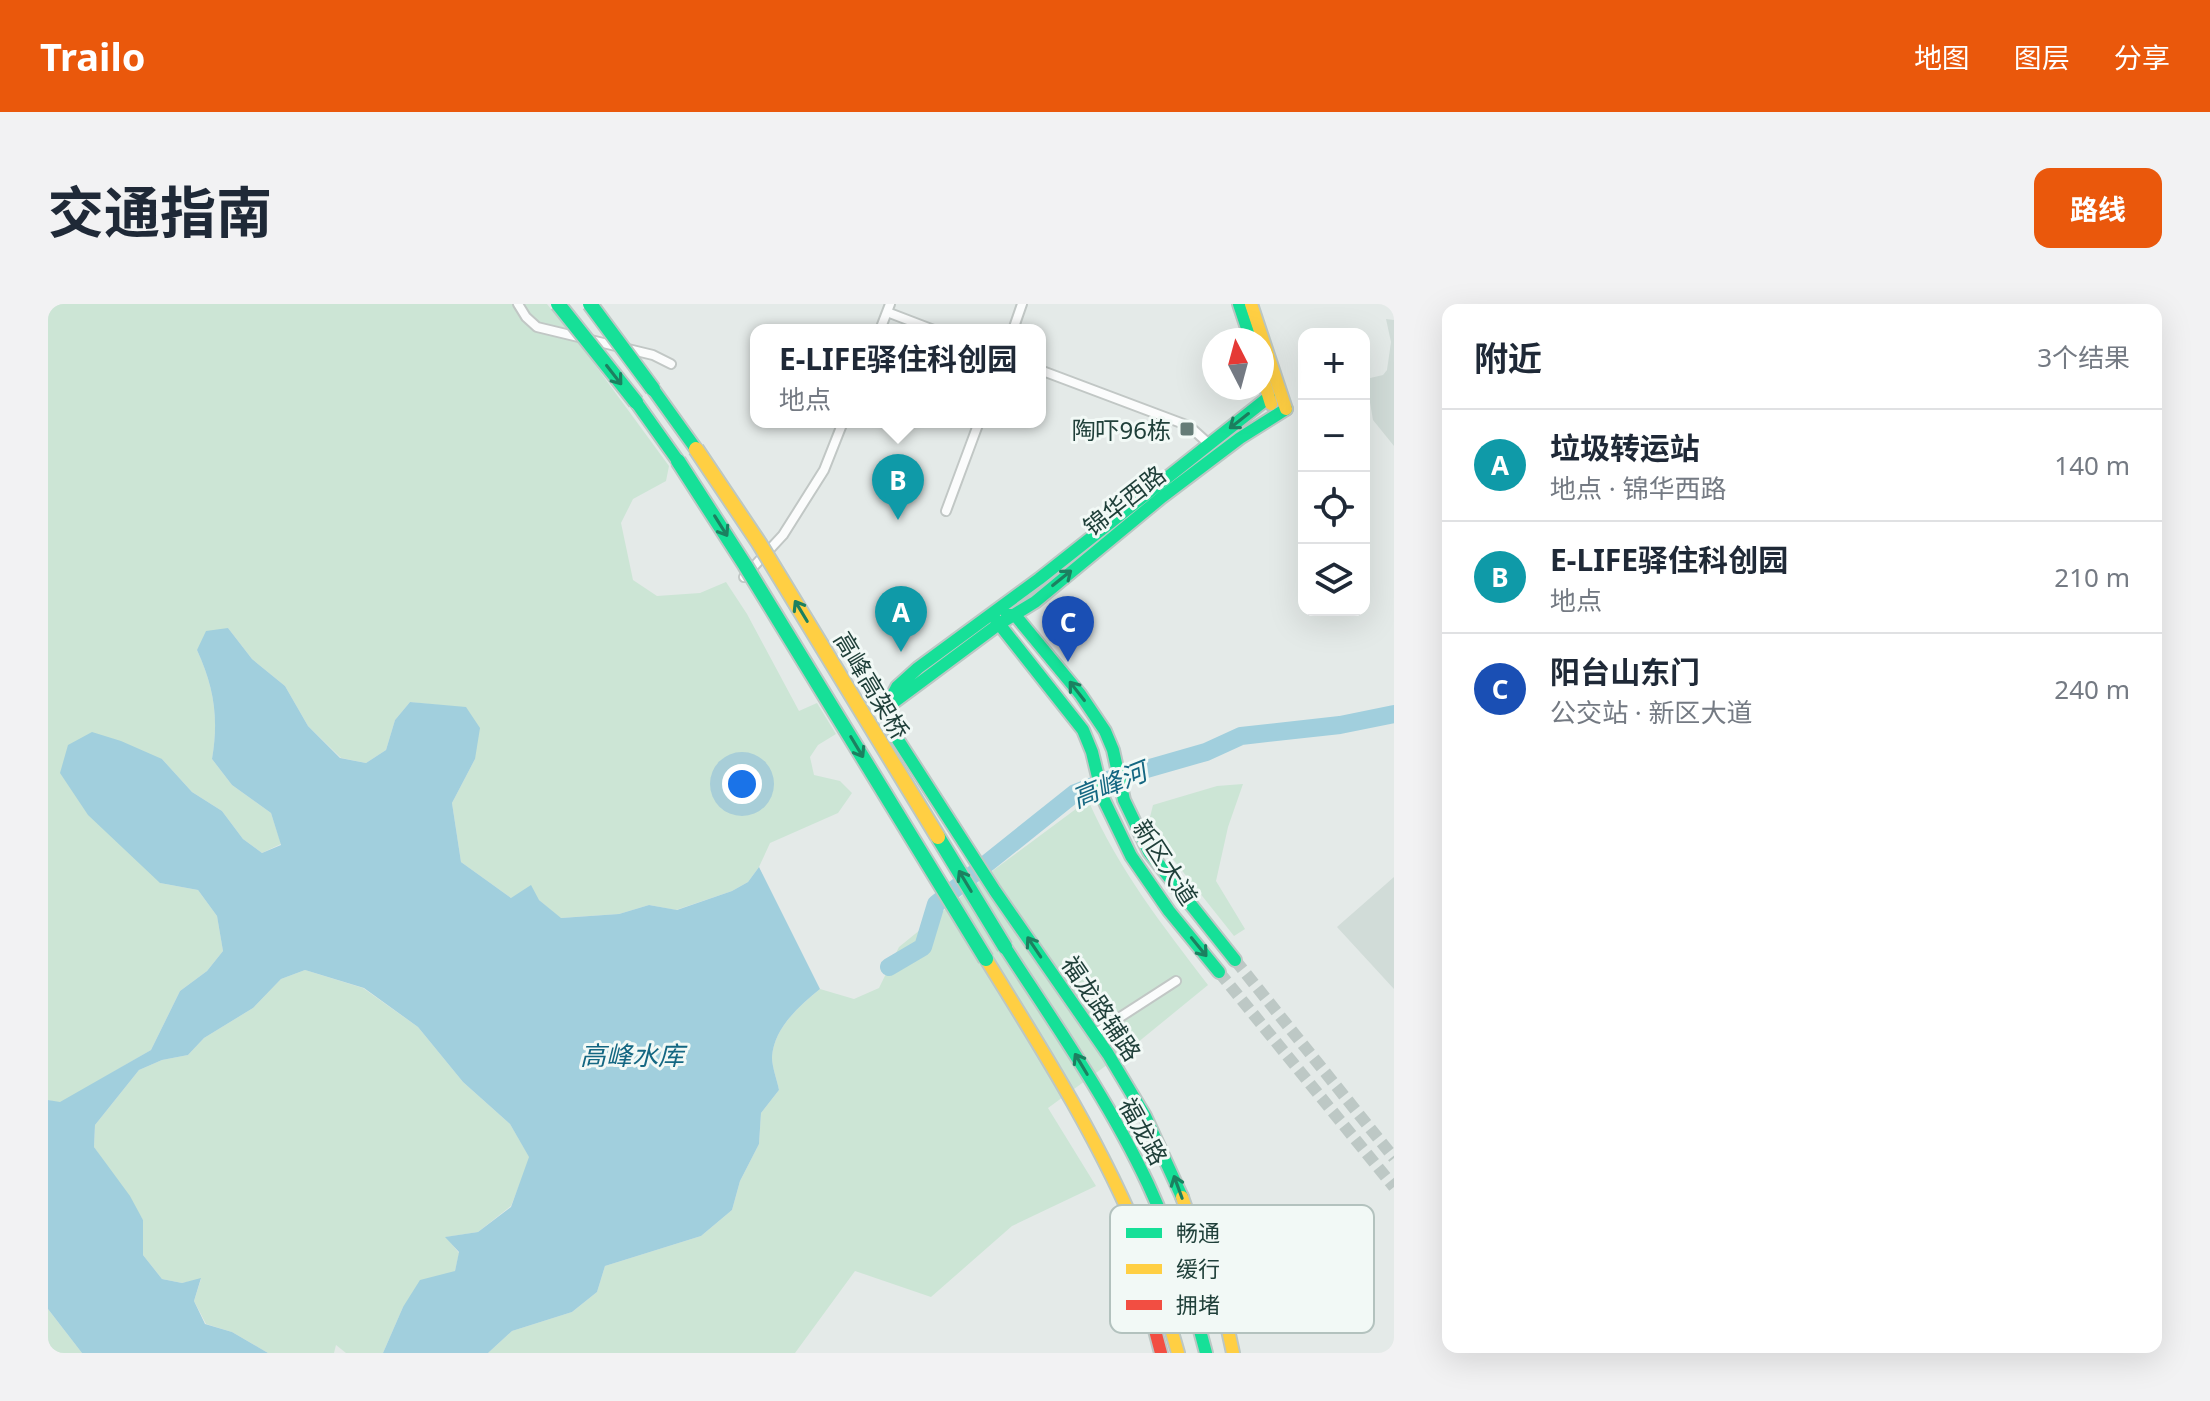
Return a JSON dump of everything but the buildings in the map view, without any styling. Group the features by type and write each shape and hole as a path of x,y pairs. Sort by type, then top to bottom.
{"main road":[{"name":"高峰高架桥","path":"558,304 636,402 678,461 986,959"},
{"name":"高峰高架桥","path":"590,304 696,449 759,543 1005,947"},
{"path":"1239,304 1247,328"},
{"path":"1251,304 1280,412"},
{"name":"锦华西路","path":"885,713 888,699 898,684 996,619 1265,400"},
{"path":"1271,400 1280,412"},
{"name":"锦华西路","path":"1015,615 1162,497 1280,412"},
{"path":"996,619 1015,615"},
{"name":"新区大道","path":"1015,615 1098,719 1111,743 1122,791 1135,826 1160,870 1235,960"},
{"name":"新区大道","path":"996,619 1083,730 1103,798 1119,834 1145,877 1219,972"},
{"path":"1036,668 1051,657"},
{"name":"福龙路辅路","path":"885,713 898,740 995,891 1133,1095 1175,1178 1184,1205"},
{"name":"福龙路","path":"1005,947 1078,1059 1138,1164 1158,1205"},
{"name":"福龙路","path":"986,959 1061,1082 1125,1205"},
{"path":"1113,1177 1121,1205"},
{"path":"1156,1333 1161,1353"},
{"name":"福龙路","path":"1172,1333 1178,1353"},
{"name":"福龙路","path":"1199,1333 1206,1353"},
{"name":"福龙路辅路","path":"1227,1333 1233,1353"}],"street":[{"path":"518,304 537,327 653,355 671,364"},
{"path":"1015,324 1022,304"},
{"path":"888,308 921,324"},
{"path":"1046,372 1189,426 1209,444"},
{"path":"744,577 783,535 824,470 841,428"},
{"path":"946,511 977,428"},
{"path":"1094,1034 1176,981"}],"shaded area":[{"path":"1386,319 1394,320 1394,446 1373,420 1370,402 1370,378 1383,375 1387,370 1391,342"},
{"path":"1394,877 1394,989 1337,927"}],"green space":[{"path":"48,304 547,304 669,466 666,481 633,499 621,523 633,580 657,596 700,593 726,582 747,614 799,711 817,703 836,734 818,745 810,757 814,775 840,781 852,793 838,813 770,843 748,882 732,891 676,910 649,905 619,914 560,918 539,900 511,898 461,862 452,803 475,759 466,708 410,702 395,720 386,750 366,763 341,758 308,726 285,686 252,659 228,628 197,650 214,703 212,759 232,785 271,813 281,844 262,853 243,839 222,811 192,792 162,759 160,883 198,890 217,916 223,951 207,971 180,991 151,1050 60,1103 48,1100"},
{"path":"1243,784 1228,827 1216,881 1245,929 1234,936 1172,858 1149,821 1153,805 1217,786"},
{"path":"1088,800 1128,874 1208,985 1137,1043 1048,1108 1096,1186 1012,1226 931,1297 855,1271 795,1353 488,1353 512,1331 572,1312 597,1292 605,1266 701,1236 732,1210 740,1181 759,1144 761,1113 779,1090 772,1057 777,1037 789,1018 820,989 854,999 879,988 899,947 995,869"},
{"path":"305,970 363,988 418,1027 463,1082 510,1124 530,1158 511,1206 478,1232 446,1237 459,1253 455,1271 403,1307 383,1353 346,1353 336,1345 334,1353 268,1353 232,1332 206,1324 194,1301 201,1279 182,1283 162,1279 143,1255 143,1220 94,1147 95,1125 139,1070 162,1060 188,1055 204,1038 253,1008 281,979"},
{"path":"48,1309 82,1353 48,1353"}],"water":[{"name":"高峰水库","path":"228,628 252,659 285,686 308,726 340,758 366,763 386,750 395,720 410,702 466,707 480,728 475,759 452,803 461,862 511,898 531,885 539,900 561,918 619,914 649,905 677,910 732,891 748,882 759,867 820,989 796,1010 777,1037 772,1057 779,1090 761,1113 759,1144 740,1181 732,1210 701,1236 605,1266 597,1292 572,1312 512,1331 488,1353 383,1353 403,1307 420,1280 455,1271 459,1252 445,1237 478,1232 511,1207 529,1157 510,1124 463,1082 418,1027 364,988 305,970 281,979 253,1008 204,1038 188,1055 162,1060 139,1070 95,1125 94,1147 130,1196 143,1220 143,1255 162,1279 182,1283 201,1278 194,1301 205,1324 232,1332 268,1353 82,1353 48,1309 48,1100 60,1102 151,1050 180,991 207,971 223,951 217,916 198,890 160,883 88,815 60,773 68,745 92,732 121,741 162,759 192,792 222,811 243,839 262,853 281,845 271,813 232,785 212,759 214,703 197,650 206,631"}],"waterway":[{"name":"高峰河","path":"889,967 923,947 936,904 1075,793 1108,780 1206,752 1241,736 1340,725 1394,714"}],"tunnel":[{"path":"1235,960 1394,1158"},
{"path":"1219,972 1394,1187"}],"traffic: fast":[{"path":"558,304 636,402"},
{"path":"590,304 653,389"},
{"path":"1239,304 1247,328"},
{"path":"653,389 696,449"},
{"path":"887,706 897,687 918,668 1039,579 1265,400"},
{"path":"636,402 678,461"},
{"path":"885,713 894,702 999,624 1035,602 1162,497 1240,438 1286,409"},
{"path":"678,461 986,959"},
{"path":"1007,615 1015,615 1080,694 1105,731 1113,750 1124,800 1149,852 1235,960"},
{"path":"996,620 1083,730 1092,752 1103,798 1131,856 1169,911 1219,972"},
{"path":"885,713 898,740 995,891 1108,1054 1145,1116 1182,1197"},
{"path":"938,837 1005,947"},
{"path":"1005,947 1099,1093 1133,1153 1157,1205"},
{"path":"1200,1333 1206,1353"}],"traffic: slow":[{"path":"1251,304 1286,409"},
{"path":"1270,400 1271,404"},
{"path":"696,449 759,543 938,837"},
{"path":"986,959 1051,1064 1126,1205"},
{"path":"1182,1197 1185,1205"},
{"path":"1172,1333 1178,1353"},
{"path":"1229,1333 1233,1353"}],"traffic: jam":[{"path":"1156,1333 1161,1353"}],"place":[{"name":"陶吓96栋","path":"1187,429"},
{"name":"E-LIFE驿住科创园","path":"898,520"},
{"name":"垃圾转运站","path":"901,652"},
{"name":"阳台山东门","path":"1068,662"}]}
